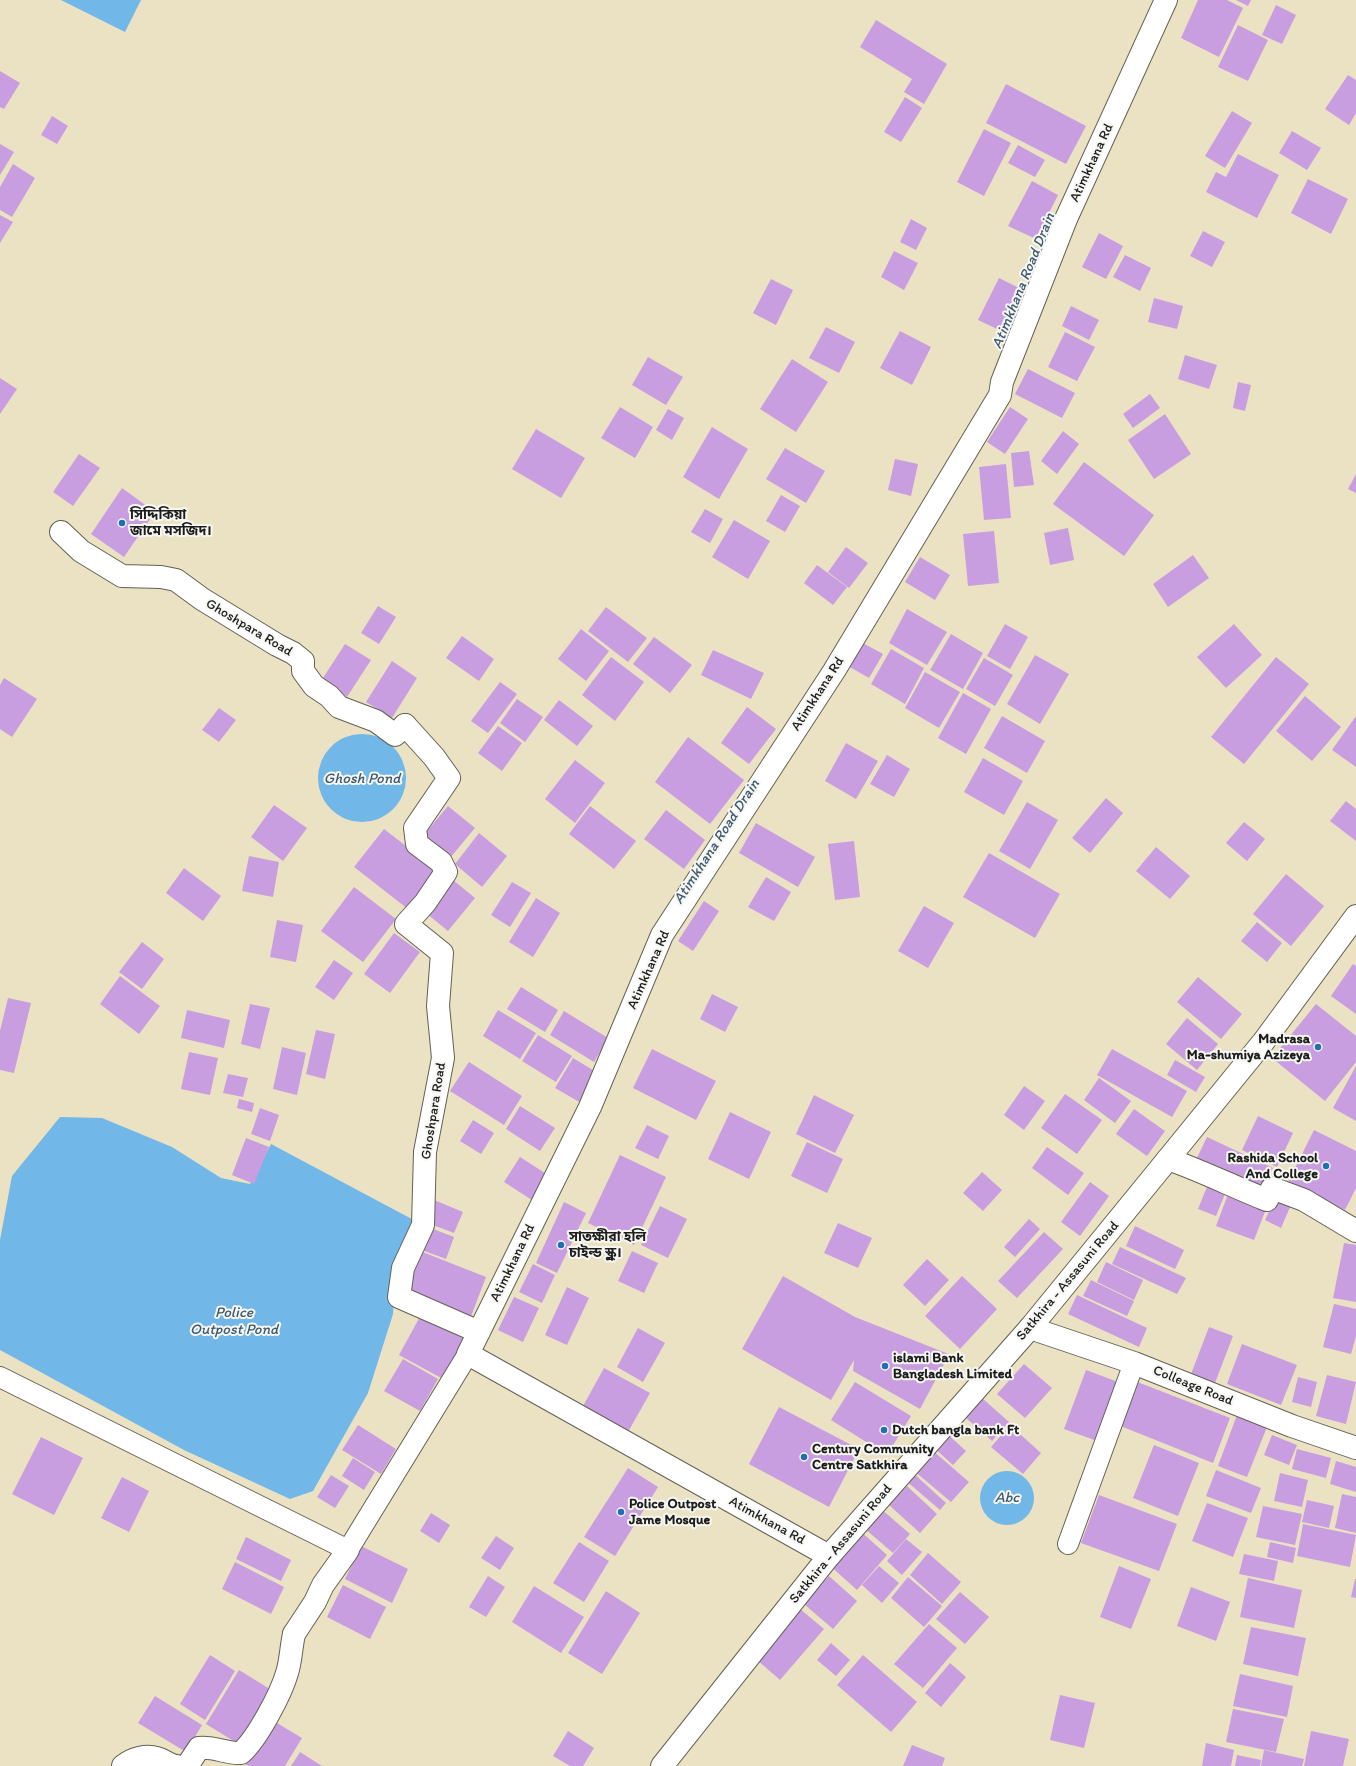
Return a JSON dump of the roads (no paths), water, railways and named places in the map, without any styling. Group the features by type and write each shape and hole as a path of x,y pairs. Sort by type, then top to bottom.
{"street":[{"name":"Atimkhana Rd","path":"829,1556 468,1354 590,1107 662,935 834,671 1000,395 1002,382 1066,219 1166,0"},
{"name":"Ghoshpara Road","path":"61,532 81,551 122,576 161,577 176,580 202,599 277,645 293,653 303,661 303,671 314,686 329,696 339,707 376,721 394,735 405,725 434,757 449,778 415,828 417,844 441,862 446,872 425,903 406,924 442,953 438,1006 443,1058 426,1152 423,1225 403,1268 399,1297 479,1332"},
{"name":"Satkhira - Assasuni Road","path":"662,1766 829,1556 1030,1328 1168,1159 1264,1040 1356,916"},
{"path":"1168,1159 1207,1173 1239,1189 1267,1200 1272,1188 1304,1200 1356,1231"},
{"name":"Colleage Road","path":"1030,1328 1134,1363 1292,1426 1356,1448"},
{"path":"186,1766 199,1748 207,1747 229,1753 241,1753 251,1743 283,1685 288,1672 294,1634 315,1602 323,1585 348,1550 468,1354"},
{"path":"1068,1544 1134,1363"},
{"path":"0,1377 348,1550"},
{"path":"123,1766 127,1762 143,1757 156,1758 176,1766"}],"water":[{"path":"61,0 141,0 125,32"},
{"name":"Ghosh Pond","path":"362,734 379,737 387,741 399,753 403,761 406,778 403,795 399,803 387,815 379,819 362,822 345,819 337,815 325,803 321,795 318,778 321,761 325,753 337,741 345,737"},
{"name":"Police Outpost Pond","path":"60,1117 102,1118 172,1147 221,1178 250,1184 271,1144 423,1225 395,1278 393,1314 368,1393 313,1491 290,1499 184,1450 0,1350 0,1240 12,1176"},
{"name":"Abc","path":"1002,1471 1012,1471 1022,1475 1030,1483 1034,1493 1034,1503 1030,1513 1022,1521 1012,1525 1002,1525 992,1521 984,1513 980,1503 980,1493 984,1483 992,1475"}],"place":[{"name":"সিদ্দিকিয়া জামে মসজিদ।","path":"122,523"},
{"name":"Madrasa Ma-shumiya Azizeya","path":"1318,1047"},
{"name":"Rashida School And College","path":"1326,1166"},
{"name":"সাতক্ষীরা হলি চাইল্ড স্কুল।","path":"561,1245"},
{"name":"islami Bank Bangladesh Limited","path":"885,1366"},
{"name":"Dutch bangla bank Ft","path":"884,1430"},
{"name":"Century Community Centre Satkhira","path":"804,1457"},
{"name":"Police Outpost Jame Mosque","path":"621,1512"}],"water label":[{"name":"Atimkhana Road Drain","path":"1024,281"},
{"name":"Atimkhana Road Drain","path":"717,842"}]}
